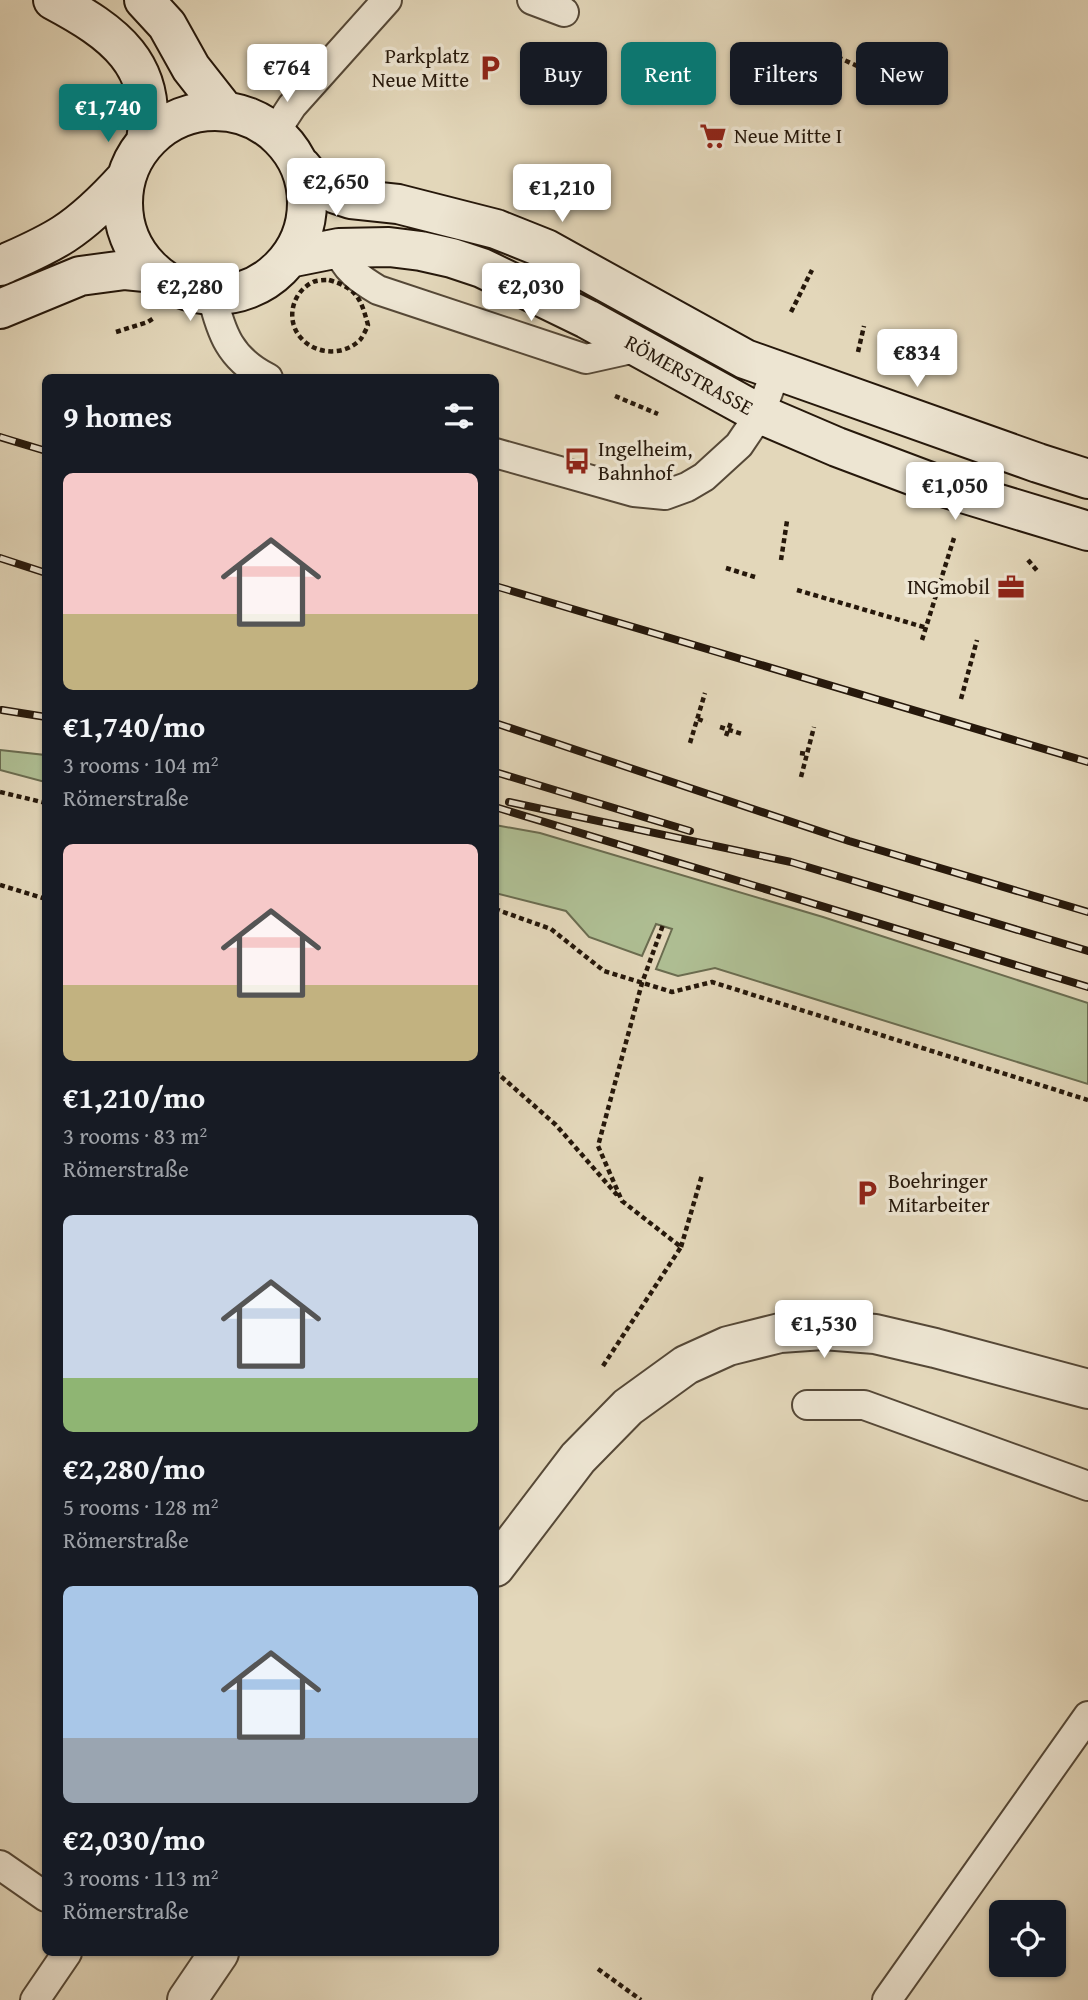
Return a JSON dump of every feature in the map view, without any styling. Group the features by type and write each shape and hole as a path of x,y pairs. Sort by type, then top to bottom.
{"main road":[{"name":"RÖMERSTRASSE","path":"53,0 82,16 111,37 137,67 148,96 149,126 146,141"},
{"path":"144,0 167,25 191,68 224,110"},
{"name":"RÖMERSTRASSE","path":"224,110 251,117 275,132 294,153 307,193 306,220 297,246 272,276 249,289 212,295 181,289 155,273 139,256 128,235 122,207 126,178 137,152 146,141 168,122 202,111 224,110"},
{"name":"RÖMERSTRASSE","path":"300,166 311,178 336,194 351,199 398,204 496,229 546,248 745,359 1088,479"},
{"path":"0,266 65,234 107,199 126,178"},
{"name":"RÖMERSTRASSE","path":"289,258 339,248 389,247 452,257 526,287 760,414 837,447 946,488 1088,531"},
{"path":"0,309 80,276 125,270 155,273"},
{"path":"499,1562 578,1458 628,1406 686,1365 728,1346 780,1333 823,1330 875,1334 1088,1390"},
{"path":"187,2000 217,1956"}],"lane":[{"path":"532,0 564,12"},
{"path":"275,132 292,106 372,4"},
{"path":"339,248 340,256 351,269 363,281 379,290 586,359 640,347"},
{"path":"212,295 224,337 238,357 260,374"},
{"path":"499,454 634,492 665,495 704,477 739,445 760,414 776,371"},
{"path":"807,1405 864,1405 1088,1486"},
{"path":"887,2000 1088,1717"},
{"path":"0,1865 42,1894"},
{"path":"35,2000 65,1956"}],"path":[{"path":"791,312 812,270"},
{"path":"292,305 293,322 300,337 313,347 329,352 345,349 360,340 368,326"},
{"path":"856,362 864,326"},
{"path":"618,397 662,415"},
{"path":"781,559 787,521"},
{"path":"922,640 956,531"},
{"path":"726,568 755,577"},
{"path":"797,590 927,628"},
{"path":"961,699 977,640"},
{"path":"690,743 705,694"},
{"path":"698,719 706,722"},
{"path":"726,736 731,722"},
{"path":"720,727 742,734"},
{"path":"801,777 814,727"},
{"path":"800,753 807,754"},
{"path":"0,792 42,802"},
{"path":"0,886 42,899"},
{"path":"499,910 551,929 604,971 642,984 672,992 712,982 1088,1100"},
{"path":"622,1200 598,1146 642,984 663,925"},
{"path":"499,1075 556,1125 622,1200 681,1247"},
{"path":"596,1377 681,1247 702,1175"},
{"path":"598,1969 641,2000"}],"green space":[{"path":"0,750 42,755 42,781 0,770"},
{"path":"499,826 540,833 823,917 1088,1003 1088,1084 715,968 678,976 656,969 672,929 656,924 642,956 589,937 566,911 499,894"}],"railway":[{"path":"0,437 42,450"},
{"path":"0,558 42,572"},
{"path":"499,587 1088,762"},
{"path":"2,710 42,716"},
{"path":"499,724 849,841 1088,912"},
{"path":"499,773 690,831"},
{"path":"509,802 791,862 1088,951"},
{"path":"499,808 1088,987"}],"place":[{"name":"Parkplatz Neue Mitte","path":"490,68"},
{"name":"Neue Mitte I","path":"713,136"},
{"name":"Ingelheim, Bahnhof","path":"577,461"},
{"name":"INGmobil","path":"1011,587"},
{"name":"Boehringer Mitarbeiter","path":"867,1193"}]}
